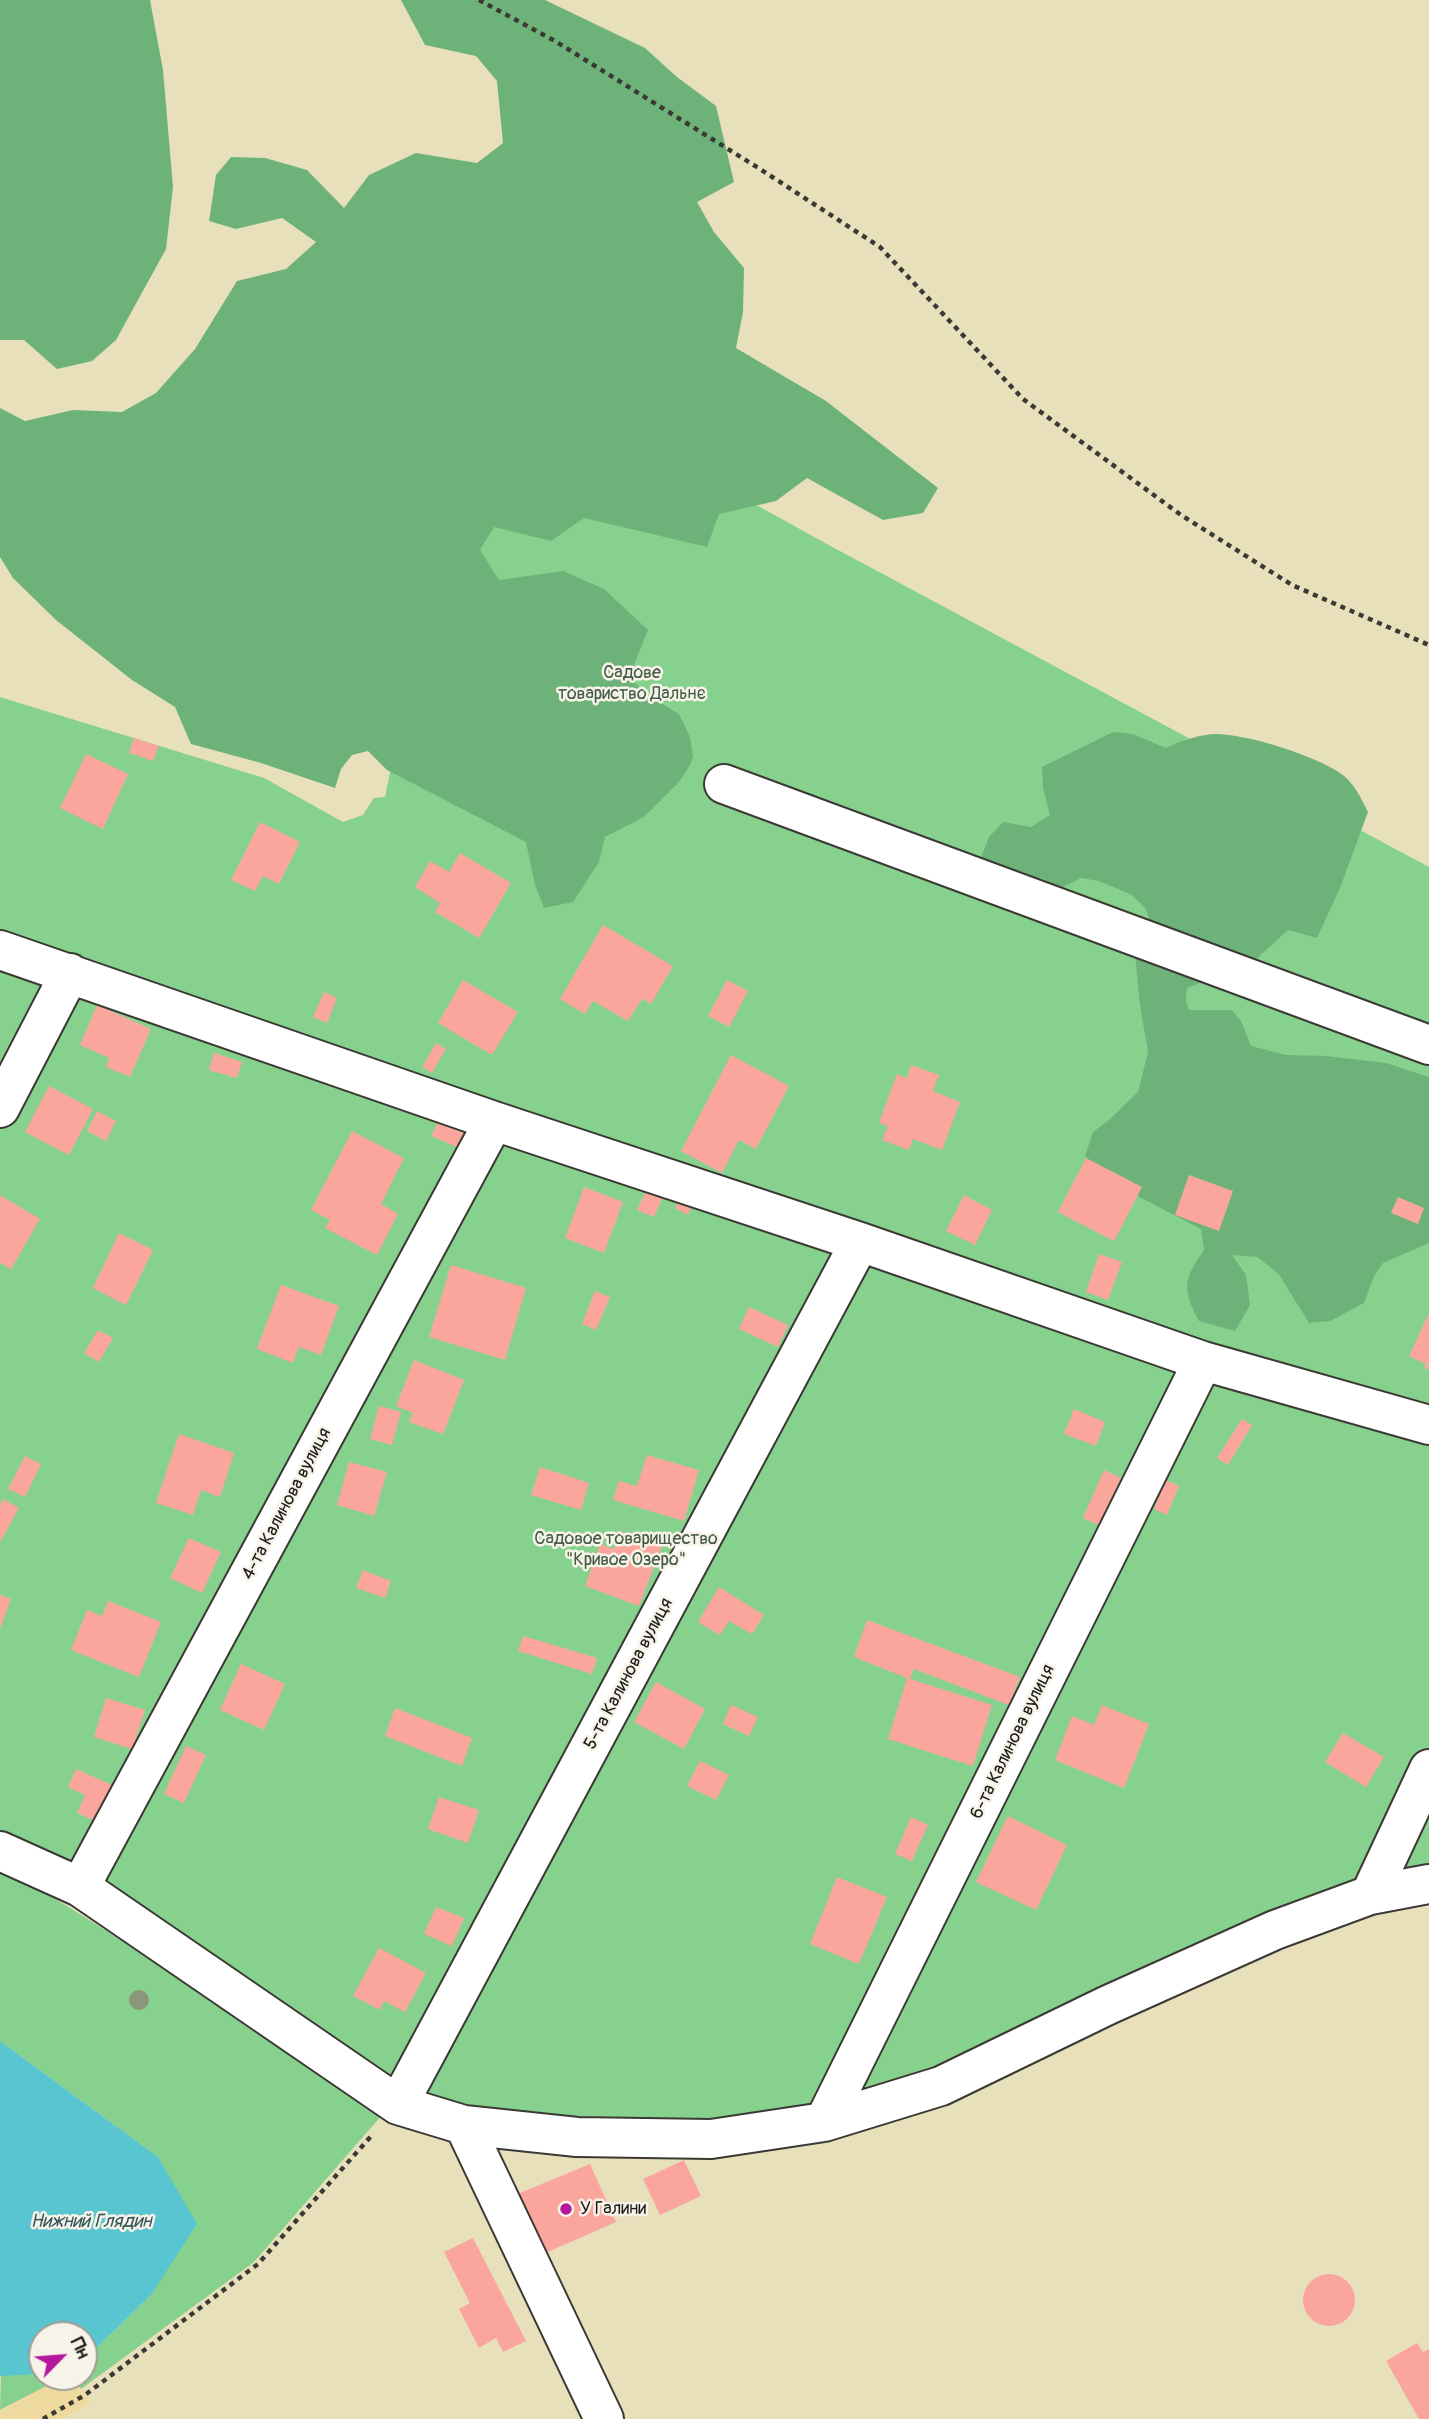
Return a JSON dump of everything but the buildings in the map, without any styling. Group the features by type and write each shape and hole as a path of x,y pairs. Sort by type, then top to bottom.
{"street":[{"path":"724,784 1429,1045"},
{"path":"0,950 494,1121 860,1242 1203,1361 1429,1425"},
{"path":"0,1108 70,973"},
{"name":"4-та Калинова вулиця","path":"80,1887 494,1121"},
{"name":"5-та Калинова вулиця","path":"398,2105 860,1242"},
{"name":"6-та Калинова вулиця","path":"824,2122 1203,1361"},
{"path":"1370,1895 1429,1769"},
{"path":"0,1851 80,1887 398,2105 464,2125 577,2137 711,2139 824,2122 941,2086 1108,2005 1275,1930 1370,1895 1429,1884"},
{"path":"464,2125 604,2419"}],"path":[{"path":"479,0 578,55 880,247 1023,399 1181,515 1292,585 1429,645"},
{"path":"43,2419 85,2395 258,2264 398,2105"}],"green space":[{"path":"0,0 150,0 163,70 173,187 166,249 116,340 92,361 57,369 24,340 0,340"},
{"name":"Садове товариство Дальнє","path":"401,0 545,0 645,48 677,77 716,106 734,182 697,202 714,232 744,268 743,312 736,348 826,401 938,488 923,513 883,520 807,478 776,501 719,514 707,547 584,518 551,541 494,527 480,550 499,580 563,571 604,589 648,630 629,677 646,694 679,714 690,737 693,756 679,782 644,817 605,837 599,862 573,902 544,908 535,885 526,842 387,770 368,751 352,755 341,769 335,788 261,763 191,744 175,707 132,680 56,620 13,578 0,557 0,408 25,421 73,410 122,412 156,393 195,349 237,281 286,269 316,242 282,218 236,229 209,221 216,175 231,157 265,158 307,170 344,208 369,175 416,153 477,163 503,143 497,81 476,56 425,45"},
{"name":"Садовое товарищество \"Кривое Озеро\"","path":"475,349 825,543 1429,867 1429,1884 824,2122 464,2125 0,1851 0,697 264,778 343,822 363,815 374,798 385,797"},
{"path":"1113,732 1133,734 1166,748 1191,738 1217,734 1281,747 1314,759 1345,776 1368,812 1340,888 1317,938 1288,930 1252,963 1187,988 1186,1001 1189,1010 1232,1010 1241,1021 1251,1046 1286,1055 1326,1056 1386,1063 1429,1077 1429,1243 1383,1263 1374,1276 1364,1303 1330,1321 1309,1323 1278,1273 1257,1257 1232,1255 1246,1275 1250,1305 1235,1331 1199,1321 1190,1301 1187,1285 1192,1269 1204,1250 1201,1229 1099,1176 1085,1156 1093,1132 1138,1092 1148,1052 1135,954 1155,933 1145,908 1132,895 1099,881 1081,878 1061,888 1041,878 1014,879 980,860 989,837 1003,822 1031,827 1050,815 1043,788 1042,767"},
{"path":"0,1865 145,1956 382,2115 254,2262 98,2377 98,2346 151,2295 158,2157 0,2041"},
{"path":"1,2374 28,2374 28,2391 37,2391 0,2410"}],"sand":[{"path":"37,2391 82,2391 91,2403 62,2419 0,2419 0,2410"}],"water":[{"name":"Нижний Глядин","path":"0,2041 158,2157 197,2224 151,2295 98,2346 98,2321 28,2321 28,2375 0,2376"}],"place":[{"name":"У Галини","path":"566,2209"}]}
